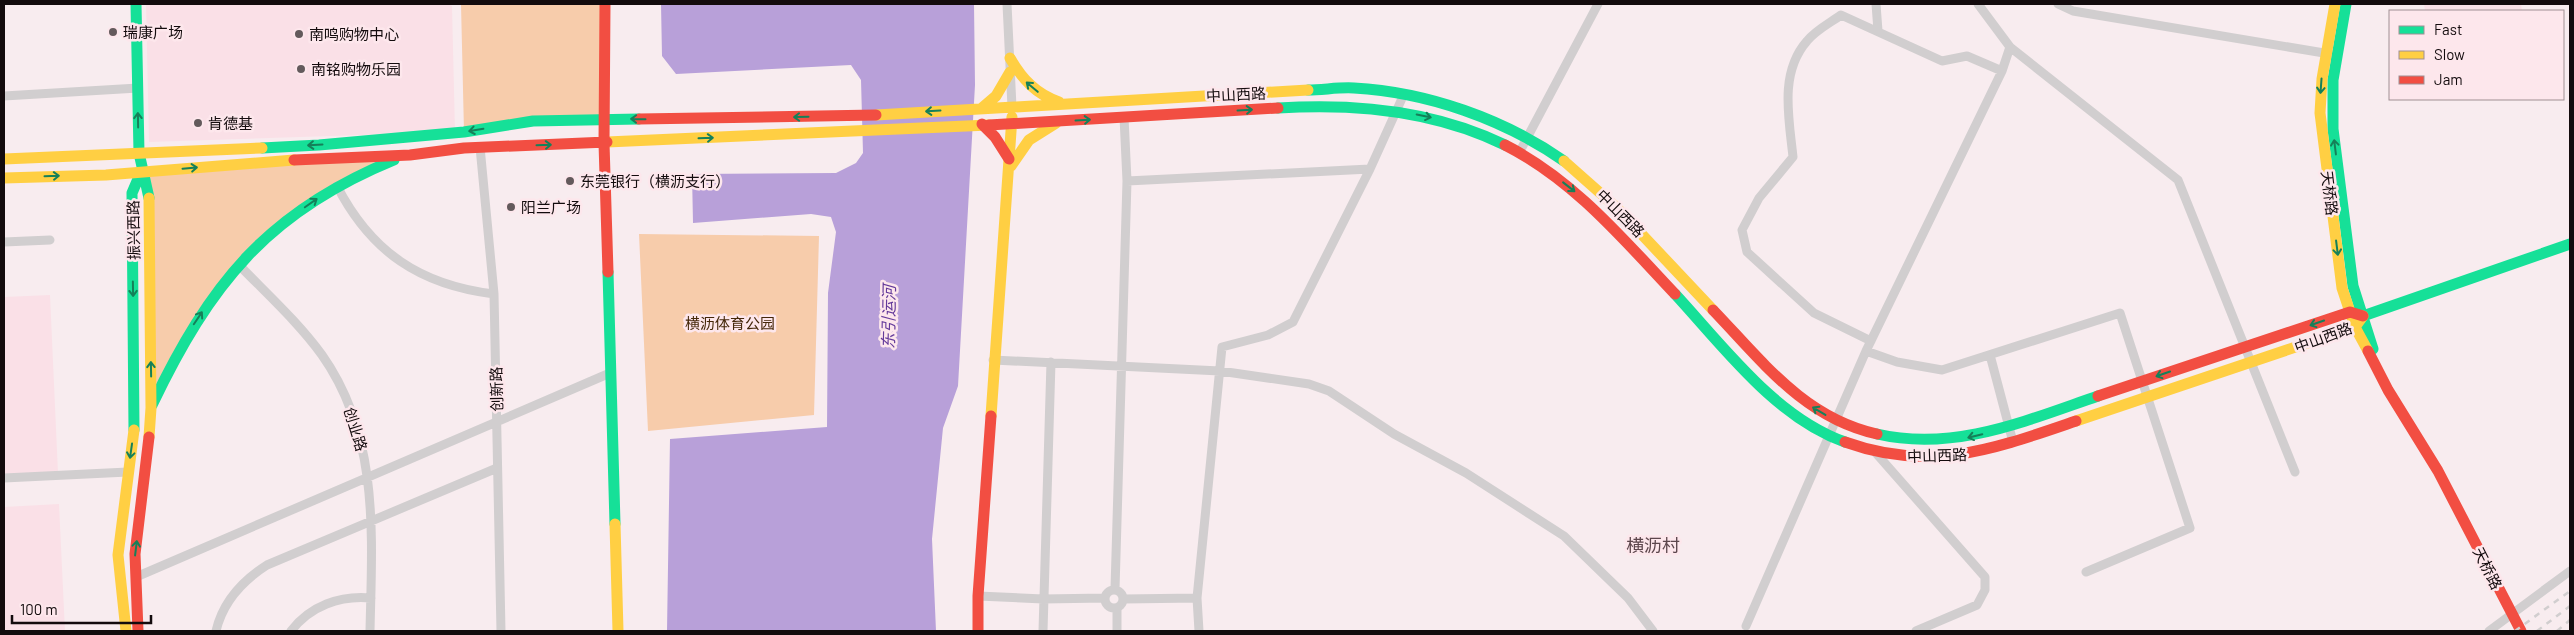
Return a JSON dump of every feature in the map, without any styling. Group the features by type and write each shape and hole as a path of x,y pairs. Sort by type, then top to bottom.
{"main road":[{"path":"136,4 141,172"},
{"path":"605,4 606,118 604,142 618,631"},
{"name":"天桥路","path":"2334,4 2332,129 2353,286 2381,376"},
{"name":"天桥路","path":"2346,4 2321,96 2322,130 2342,288 2355,327 2381,376 2438,471 2520,631"},
{"path":"1010,58 1019,74 1032,87 1046,97 1064,104"},
{"path":"982,108 996,96 1010,72"},
{"name":"中山西路","path":"4,159 319,145 464,132 533,121 606,118 671,119 849,116 1353,88 1404,94 1479,115 1527,138 1555,155 1589,181 1781,382 1816,410 1836,421 1879,436 1924,442 1969,438 2350,312 2363,316 2355,327 2013,442 1972,454 1948,458 1899,457 1875,452 1829,436 1801,420 1769,394 1578,194 1546,169 1473,130 1434,118 1397,110 1353,105 1311,106 851,133 480,147 410,155"},
{"path":"978,631 978,596 993,360 1012,107"},
{"path":"1008,171 1017,154 1030,139 1046,128 1064,121"},
{"path":"982,124 995,136 1009,159"},
{"path":"4,178 141,172 268,161 410,155"},
{"path":"151,408 186,337 210,300 239,265 287,221 337,186 377,166 410,155"},
{"name":"振兴西路","path":"138,631 135,554 147,468 151,408 149,200 141,172"},
{"name":"振兴西路","path":"126,631 118,555 135,424 132,193 141,172"},
{"path":"2363,316 2570,244"}],"street":[{"path":"1007,4 1012,107"},
{"path":"1519,153 1598,4"},
{"path":"1876,4 1878,31"},
{"path":"1978,4 2010,47 2178,180 2295,472"},
{"path":"2058,4 2073,10 2332,54"},
{"path":"1871,341 1814,313 1747,252 1742,230 1759,198 1793,157 1786,92 1800,50 1808,39 1841,15 1942,61 1967,56 2002,71"},
{"path":"1746,626 1866,351 2002,71 2010,47"},
{"path":"4,96 138,88"},
{"path":"1199,631 1196,598 1222,347 1268,335 1293,322 1370,169 1404,94"},
{"path":"1115,589 1127,181 1124,117"},
{"name":"创新路","path":"480,147 494,294 501,631"},
{"path":"1127,181 1370,169"},
{"path":"337,186 360,224 374,241 397,260 429,278 450,286 494,294"},
{"path":"4,242 50,240"},
{"name":"创业路","path":"239,265 309,339 331,368 353,414 368,477 372,521 370,631"},
{"path":"1866,351 1897,362 1942,370 2120,313 2190,528 2086,572"},
{"path":"1990,355 2013,442"},
{"path":"993,360 1220,370 1309,384 1344,399 1394,434 1466,473 1564,536 1628,598 1652,631"},
{"path":"1043,631 1051,362"},
{"path":"136,577 610,373"},
{"path":"1875,452 1985,577 1984,590 1977,604 1916,631"},
{"path":"216,631 226,604 237,589 267,565 497,468"},
{"path":"4,478 128,472"},
{"path":"2489,631 2570,571"},
{"path":"1117,608 1107,605 1105,598 1108,591 1115,589 1122,592 1124,599"},
{"path":"978,596 1105,598"},
{"path":"291,631 308,614 325,604 343,598 371,598"},
{"path":"1124,599 1196,598"},
{"path":"1117,631 1117,608 1124,599"}],"shaded area":[{"name":"南铭购物乐园","path":"146,4 447,4 452,6 455,132 149,142"},
{"path":"2424,4 2521,4 2522,10 2425,10"},
{"path":"50,295 58,473 4,476 4,297"},
{"path":"59,504 65,631 4,631 4,507"}],"green space":[{"path":"461,4 605,4 605,118 464,132"},
{"path":"410,155 321,195 224,282 151,408 144,172"},
{"name":"横沥体育公园","path":"639,234 819,236 814,415 648,431"}],"water":[{"name":"东引运河","path":"661,4 974,4 975,85 958,386 943,428 932,539 936,631 667,631 670,439 827,427 828,293 836,232 831,217 811,214 693,223 692,174 836,173 856,163 863,153 861,80 851,65 676,74 662,56"}],"railway":[{"path":"2515,631 2570,591"},
{"path":"2537,631 2570,606"},
{"path":"2557,631 2570,620"}],"traffic: fast":[{"path":"136,4 139,153 149,198"},
{"path":"2346,4 2333,80 2333,129 2353,286 2373,349"},
{"path":"1308,90 1354,88 1409,95 1437,102 1464,110 1516,132 1564,161"},
{"path":"1278,108 1336,107 1394,112 1451,124 1505,145"},
{"path":"262,148 319,145 464,132 533,121 639,119"},
{"path":"152,405 196,323 221,288 247,257 277,228 311,203 350,180 394,160"},
{"path":"134,430 132,193 141,172"},
{"path":"2363,316 2570,244"},
{"path":"608,272 615,524"},
{"path":"1675,294 1732,358 1773,398 1796,416 1820,431 1845,442"},
{"path":"1877,434 1906,439 1962,436 2016,424 2098,396"}],"traffic: slow":[{"path":"2335,4 2322,79 2320,113 2342,288 2355,327 2368,351"},
{"path":"1010,58 1019,73 1030,85 1043,95 1059,102"},
{"path":"982,108 996,96 1010,72"},
{"path":"876,115 1308,90"},
{"path":"991,416 1012,117"},
{"path":"1011,166 1029,140 1056,123"},
{"path":"607,142 989,125"},
{"path":"4,159 262,148"},
{"path":"4,178 106,175 294,160"},
{"path":"1564,161 1616,207 1713,310"},
{"path":"149,198 151,408 149,437"},
{"path":"2076,421 2355,327 2363,316"},
{"path":"126,631 118,555 134,430"},
{"path":"615,524 618,631"}],"traffic: jam":[{"path":"605,4 604,143 608,272"},
{"path":"989,125 1278,108"},
{"path":"639,119 876,115"},
{"path":"982,124 995,137 1009,159"},
{"path":"294,160 410,155 464,148 607,142"},
{"path":"1505,145 1530,159 1575,193 1617,232 1675,294"},
{"path":"1713,310 1767,367 1806,401 1827,415 1851,426 1877,434"},
{"path":"2098,396 2350,312 2363,316"},
{"path":"2368,351 2388,390 2438,471 2521,631"},
{"path":"978,631 978,596 991,416"},
{"path":"1845,442 1876,451 1906,456 1962,454 1990,448 2076,421"},
{"path":"138,631 135,554 149,437"}],"place":[{"name":"瑞康广场","path":"113,32"},
{"name":"南鸣购物中心","path":"299,34"},
{"name":"南铭购物乐园","path":"301,69"},
{"name":"肯德基","path":"198,123"},
{"name":"东莞银行（横沥支行）","path":"570,181"},
{"name":"阳兰广场","path":"511,207"}],"district":[{"name":"横沥村","path":"1653,545"}]}
